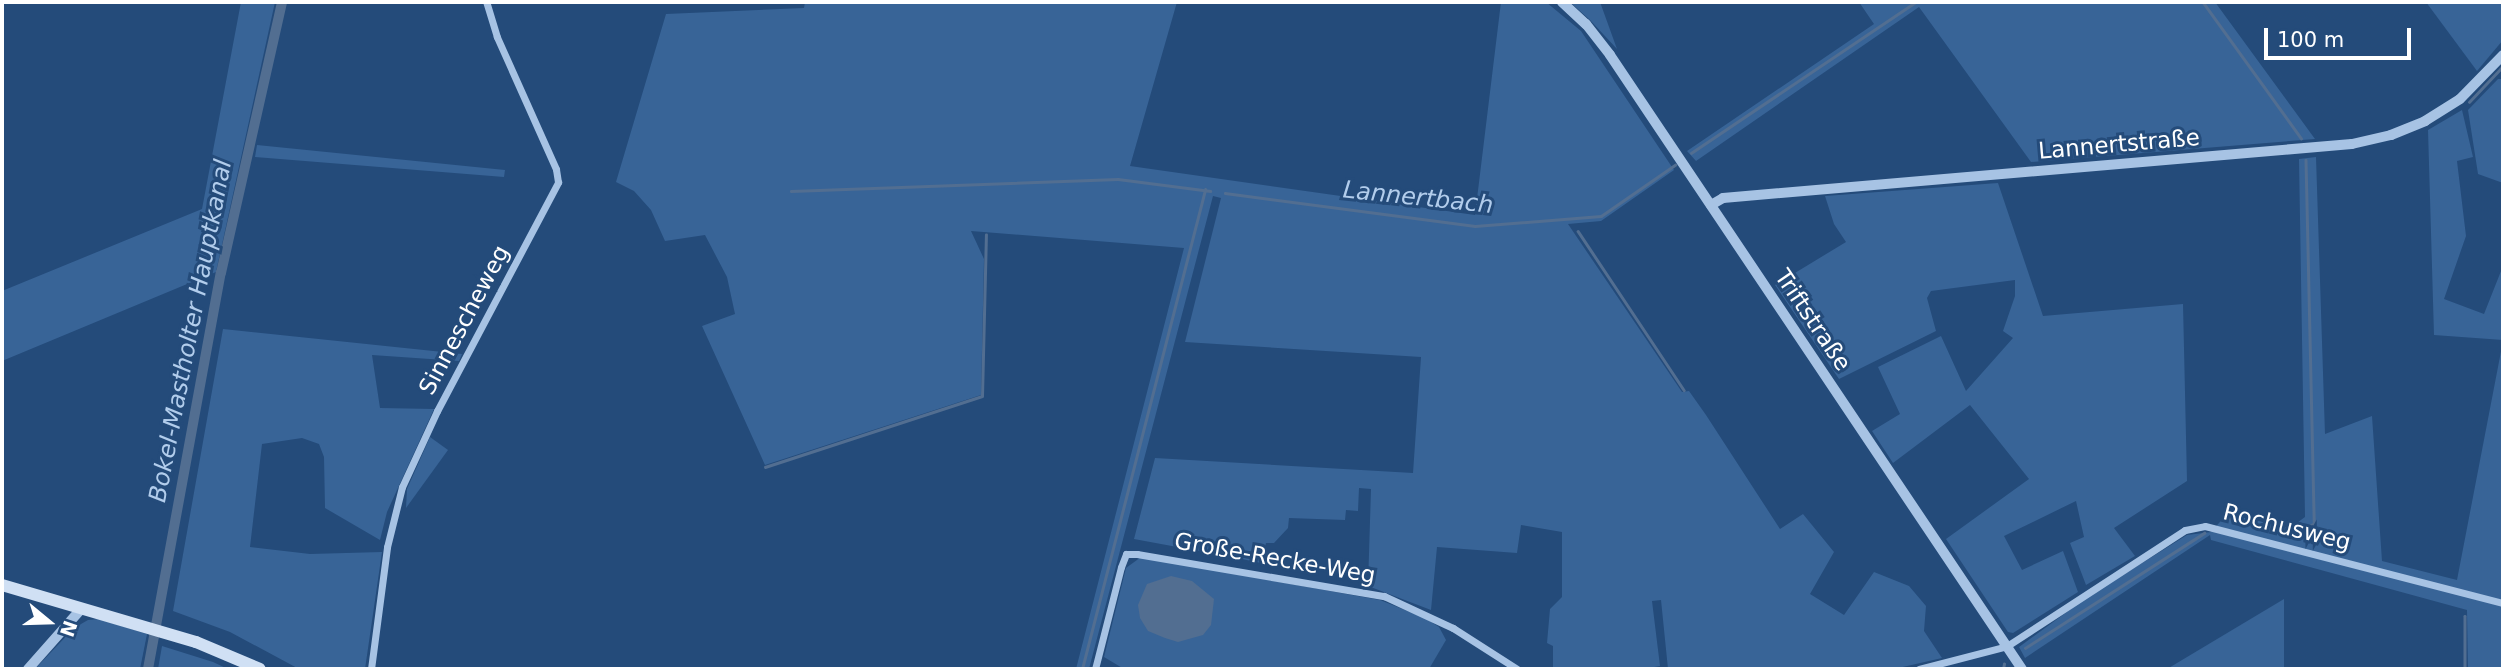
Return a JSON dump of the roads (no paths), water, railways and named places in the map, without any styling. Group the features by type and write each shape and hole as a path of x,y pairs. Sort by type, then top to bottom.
{"main road":[{"path":"2,585 171,634 220,650 260,669"}],"street":[{"name":"Sinnescheweg","path":"371,669 387,547 402,487 437,411 558,182 555,169 496,37 486,2"},
{"name":"Triftstraße","path":"1562,2 1586,24 1610,55 2022,669"},
{"name":"Lannertstraße","path":"1711,205 1723,198 2352,144 2391,135 2425,121 2460,99 2503,55"},
{"name":"Rochusweg","path":"1919,669 2007,646 2185,530 2205,526 2503,603"},
{"name":"Große-Recke-Weg","path":"1096,669 1126,554 1384,596 1453,628 1517,669"},
{"path":"28,669 81,609"}],"waterway":[{"name":"Bokel-Mastholter Hauptkanal","path":"148,669 221,273 282,2"},
{"name":"Lannertbach","path":"1691,153 1916,2"},
{"path":"2203,2 2301,138"},
{"path":"2469,102 2503,66"},
{"path":"2306,160 2315,543"},
{"name":"Lannertbach","path":"1225,193 1475,226 1601,216 1675,165"},
{"name":"Lannertbach","path":"791,191 1118,179 1210,191"},
{"path":"1082,669 1205,190"},
{"path":"1578,231 1684,390"},
{"path":"765,467 982,396 986,235"},
{"path":"2223,519 2232,518 2294,533 2313,524"},
{"path":"2025,648 2204,533"},
{"path":"2465,616 2465,669"},
{"path":"2003,669 2004,664"}]}
